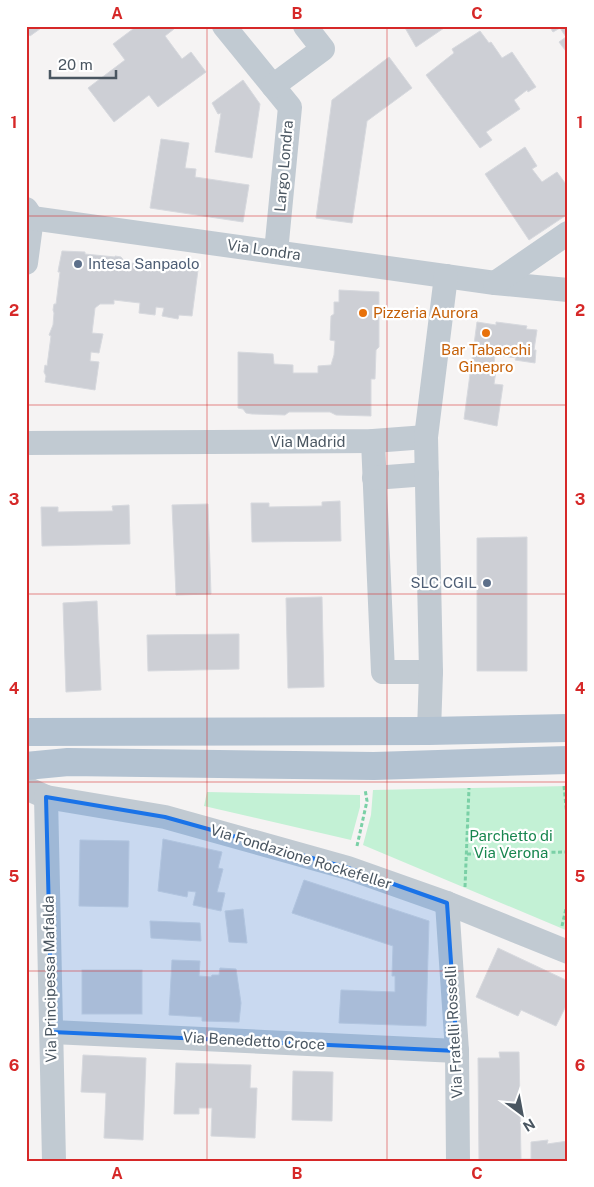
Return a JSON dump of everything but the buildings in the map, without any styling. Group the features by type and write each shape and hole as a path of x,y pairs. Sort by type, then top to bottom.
{"main road":[{"path":"26,732 429,731 568,728"},
{"path":"26,766 68,762 374,766 566,773"}],"street":[{"name":"Largo Londra","path":"224,26 290,107 276,252"},
{"path":"273,86 323,48 305,26"},
{"path":"26,263 29,213"},
{"name":"Via Londra","path":"29,213 276,252 495,283 568,290"},
{"path":"495,283 568,233"},
{"path":"429,731 431,672 426,437 446,276"},
{"name":"Via Madrid","path":"26,443 374,441 426,437"},
{"path":"374,441 383,672 431,672"},
{"path":"374,478 427,474"},
{"name":"Via Fondazione Rockefeller","path":"36,793 165,817 456,899 568,952"},
{"name":"Via Principessa Mafalda","path":"36,793 52,1032 54,1161"},
{"name":"Via Fratelli Rosselli","path":"456,899 447,927 457,1051 458,1161"},
{"name":"Via Benedetto Croce","path":"52,1032 457,1051"}],"path":[{"path":"566,773 568,827"},
{"path":"356,848 367,801 365,786"},
{"path":"456,899 467,854 469,786"},
{"path":"467,854 568,852"},
{"path":"562,928 568,900"}],"highlighted area":[{"path":"46,797 165,817 348,868 447,903 457,1051 52,1032"}],"green space":[{"name":"Parchetto di Via Verona","path":"568,786 568,931 363,845 371,815 373,790"},
{"path":"207,792 360,795 360,807 351,840 204,806"}],"place":[{"name":"Intesa Sanpaolo","path":"78,264"},
{"name":"Pizzeria Aurora","path":"363,313"},
{"name":"Bar Tabacchi Ginepro","path":"486,333"},
{"name":"SLC CGIL","path":"487,583"}]}
